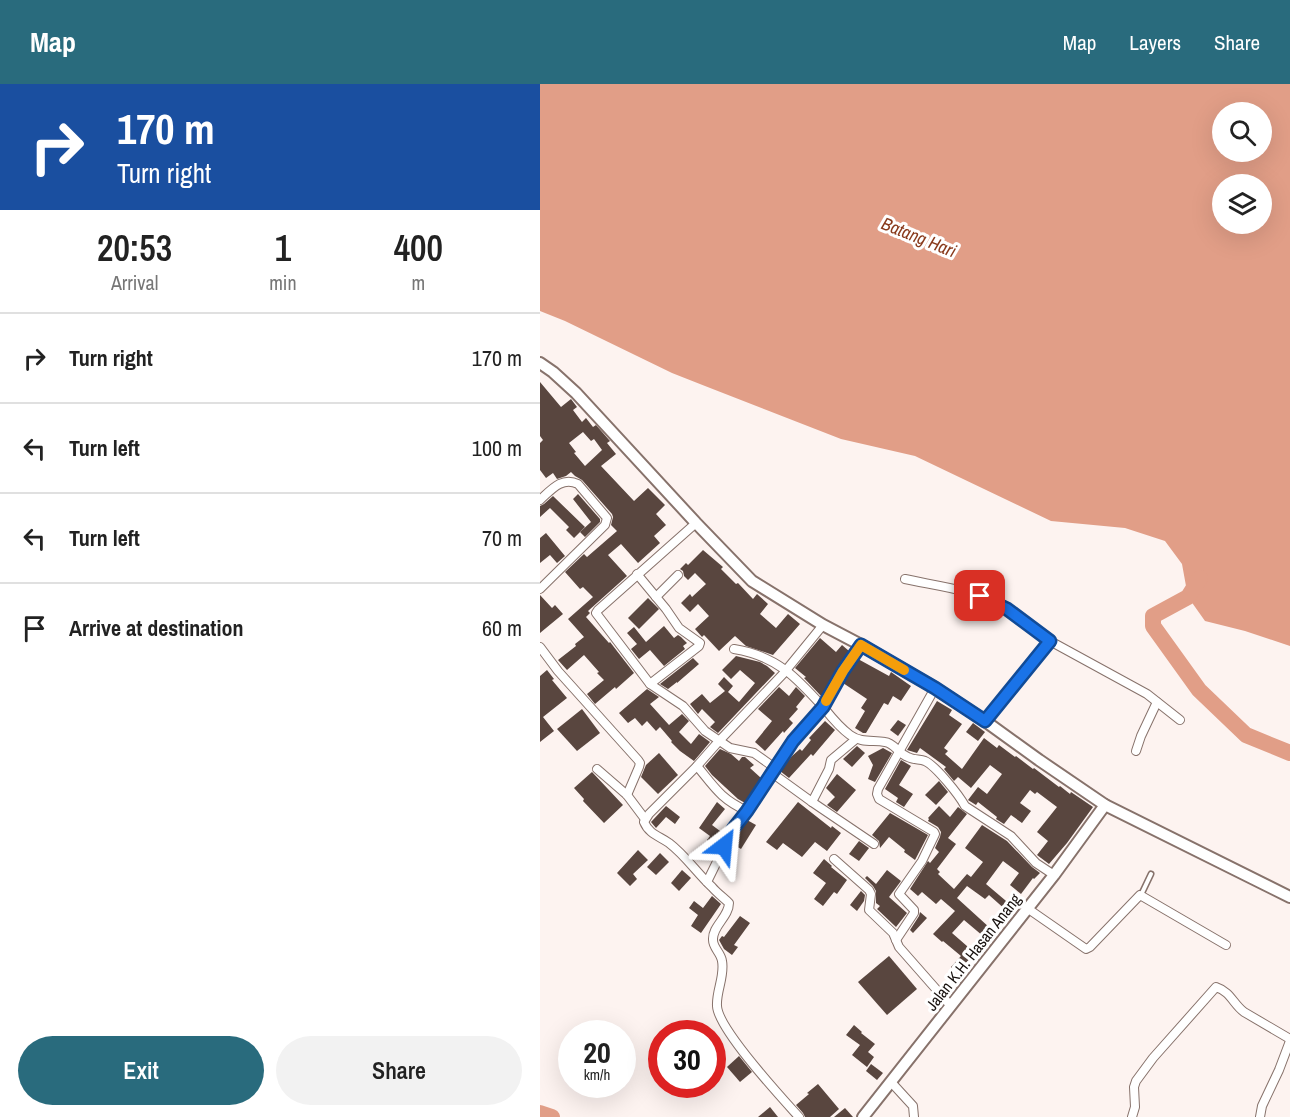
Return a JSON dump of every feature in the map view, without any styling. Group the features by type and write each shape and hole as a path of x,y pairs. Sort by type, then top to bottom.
{"street":[{"path":"540,363 576,393 752,581 823,625 935,688 1105,805 1290,897"},
{"path":"540,500 558,483 572,481 578,484 607,518 605,525 540,589"},
{"path":"696,523 598,610 596,613 598,617 650,684 682,706 705,731 735,750 754,753 812,802 874,844"},
{"path":"637,574 679,628 700,643 650,684"},
{"path":"656,597 678,575"},
{"path":"905,579 980,596 995,602 1050,641 1133,686 1180,720"},
{"path":"645,819 786,669 823,625"},
{"path":"985,721 1050,641"},
{"path":"707,882 733,829 793,741 823,707 861,645"},
{"path":"540,647 558,671 640,763 627,795"},
{"path":"734,649 758,655 786,669 839,726 856,739 888,742 906,757 928,762 962,800 964,806 1011,836 1036,863 1054,875"},
{"path":"896,940 914,913 914,910 899,894 922,861 935,834 879,799 877,794 935,688"},
{"path":"1136,751 1140,736 1157,702"},
{"path":"812,802 829,769 831,760 856,739"},
{"path":"697,766 724,798 747,811"},
{"path":"597,769 627,795 645,819 647,829 670,844 729,903 729,909 712,942 723,962 717,1005 719,1016 732,1037 799,1117"},
{"name":"Jalan K.H. Hasan Anang","path":"863,1117 1054,875 1105,805"},
{"path":"834,859 869,890 871,894 869,910 893,933 899,947 950,1005"},
{"path":"1027,908 1086,949 1140,896 1226,945"},
{"path":"1132,1117 1135,1107 1136,1081 1153,1058 1216,987 1229,995 1240,1009 1290,1040 1262,1106 1260,1117"},
{"path":"891,1082 913,1106 914,1117"}],"lane":[{"path":"1140,896 1151,874"}],"water":[{"name":"Batang Hari","path":"540,84 1290,84 1290,646 1205,621 1188,597 1182,564 1165,541 1125,528 1051,521 915,456 841,439 672,373 540,311"}],"building":[{"path":"540,382 561,407 571,399 577,407 573,410 582,422 586,418 593,427 596,425 610,441 607,443 616,454 601,466 634,501 648,488 665,505 656,514 666,525 654,536 660,543 638,563 621,544 608,555 627,576 588,611 590,613 586,617 610,642 634,673 595,704 587,694 604,680 597,673 599,672 584,655 567,670 558,660 584,637 568,619 593,597 583,587 580,589 565,572 584,554 587,557 617,531 611,525 612,514 582,480 571,472 557,479 553,473 546,478 540,470 540,443 543,440 540,436","holes":["583,432 591,441 594,439 602,450 585,466 569,443"]},
{"path":"578,494 600,519 600,522 585,537 580,532 591,522 573,499"},
{"path":"553,496 585,527 574,538 566,530 569,527 550,508 540,517 540,506"},
{"path":"546,533 565,556 557,563 550,555 540,563 540,538"},
{"path":"703,550 723,567 721,569 753,599 757,594 768,604 760,614 776,628 788,614 800,624 773,655 746,646 735,636 719,651 695,629 709,616 698,604 690,612 681,603 690,594 692,597 706,584 695,573 688,580 680,569 686,563 688,565"},
{"path":"540,595 552,608 555,605 563,614 540,633"},
{"path":"648,598 659,609 639,629 628,618"},
{"path":"664,626 674,638 678,635 687,643 683,646 685,649 664,666 650,650 639,659 631,649 637,644 627,633 634,627 646,642"},
{"path":"820,638 836,652 842,645 849,651 822,697 804,678 806,677 795,668"},
{"path":"736,656 760,662 775,673 718,733 710,727 715,722 702,709 698,714 690,704 702,694 710,703 725,691 718,684 724,677 733,686 728,692 739,702 755,683 740,670 731,679 722,670"},
{"path":"693,658 699,664 677,683 668,689 660,684"},
{"path":"858,659 889,676 891,672 911,686 901,701 893,696 888,705 884,703 866,733 855,728 865,711 861,708 867,699 843,683"},
{"path":"547,670 567,698 543,717 554,731 540,742 540,676"},
{"path":"779,687 789,696 796,687 805,696 789,719 793,723 765,751 755,742 772,721 758,709"},
{"path":"647,689 659,697 650,704 669,725 682,714 689,721 679,732 691,744 699,734 710,742 694,761 671,742 660,727 656,731 647,721 642,726 635,718 628,723 619,713"},
{"path":"937,701 952,710 949,715 962,724 944,748 948,751 945,754 962,769 984,738 997,748 999,745 1059,787 1093,807 1049,864 1037,855 1048,841 1037,832 1057,807 1037,792 1035,794 1030,790 1020,803 1031,811 1022,823 1011,815 1004,824 978,802 976,805 968,800 978,787 987,794 1002,774 990,765 971,788 958,777 954,781 944,769 946,767 920,748 917,753 907,750"},
{"path":"582,709 600,733 577,751 557,729"},
{"path":"898,720 906,725 898,736 890,730"},
{"path":"825,721 835,730 813,756 811,754 789,778 780,771 792,756 800,749 802,751 811,740 809,738"},
{"path":"973,723 985,732 978,741 966,732"},
{"path":"857,746 865,753 852,767 843,759"},
{"path":"883,748 892,753 875,782 868,779 873,765 868,756"},
{"path":"720,749 739,761 745,757 754,765 750,768 761,778 745,803 712,775 705,766"},
{"path":"659,753 678,775 658,794 641,777 646,765"},
{"path":"901,760 911,766 899,785 913,794 904,807 896,802 898,798 885,789"},
{"path":"592,772 623,805 604,823 574,788"},
{"path":"837,774 856,790 837,812 827,805 835,797 826,788"},
{"path":"939,781 948,792 936,805 925,795"},
{"path":"717,802 725,809 712,825 724,834 717,848 707,840 710,836 699,828"},
{"path":"798,802 841,833 827,851 815,842 802,857 783,843 777,850 766,842"},
{"path":"666,806 680,817 675,824 666,817 656,828 651,822"},
{"path":"939,806 950,817 958,807 967,814 948,838 956,844 937,869 940,872 938,874 954,889 967,874 971,877 983,862 965,848 982,825 1007,841 1040,873 1033,878 1021,894 1010,885 1019,873 1003,861 986,884 1012,906 1007,911 989,895 985,899 967,886 957,898 990,928 983,936 964,920 952,933 975,953 964,965 966,967 960,974 951,967 961,956 933,934 955,911 941,899 936,904 922,892 918,896 910,889 928,861 930,863 939,852 935,848 941,832 938,827 928,821 928,818"},
{"path":"890,813 928,835 915,860 889,837 880,848 879,841 872,835"},
{"path":"747,820 756,825 741,849 733,844"},
{"path":"859,841 869,848 859,861 849,854"},
{"path":"638,850 648,860 633,874 637,879 630,886 617,873"},
{"path":"660,853 669,862 656,875 647,867"},
{"path":"824,859 847,880 837,894 834,892 823,906 814,899 826,883 813,873"},
{"path":"682,870 691,878 679,891 671,883"},
{"path":"887,870 901,881 889,897 907,913 896,927 877,909 880,906 876,903 876,891 865,878 867,876 876,884"},
{"path":"861,891 865,895 864,901 857,911 850,905"},
{"path":"712,896 721,904 701,933 691,926 698,915 689,908 694,901 703,908"},
{"path":"920,912 927,918 913,933 910,930"},
{"path":"740,916 750,923 734,945 738,947 732,955 724,949 719,940"},
{"path":"889,956 917,989 887,1015 858,982"},
{"path":"854,1025 875,1044 868,1052 874,1057 867,1067 852,1055 860,1045 846,1035"},
{"path":"739,1056 752,1072 740,1082 727,1067"},
{"path":"871,1064 883,1073 877,1080 866,1071"},
{"path":"818,1084 839,1109 830,1117 805,1117 796,1105"},
{"path":"770,1107 778,1117 758,1117"},
{"path":"845,1108 853,1117 834,1117"}],"waterway":[{"path":"1200,578 1188,597 1153,616 1153,626 1199,690 1246,735 1290,753"},
{"path":"540,1113 552,1117"}],"slow traffic":[{"path":"826,701 861,645 904,670"}],"route":[{"path":"724,846 733,829 793,741 823,707 861,645 935,688 985,721 1050,641 1007,609 980,596"}]}
